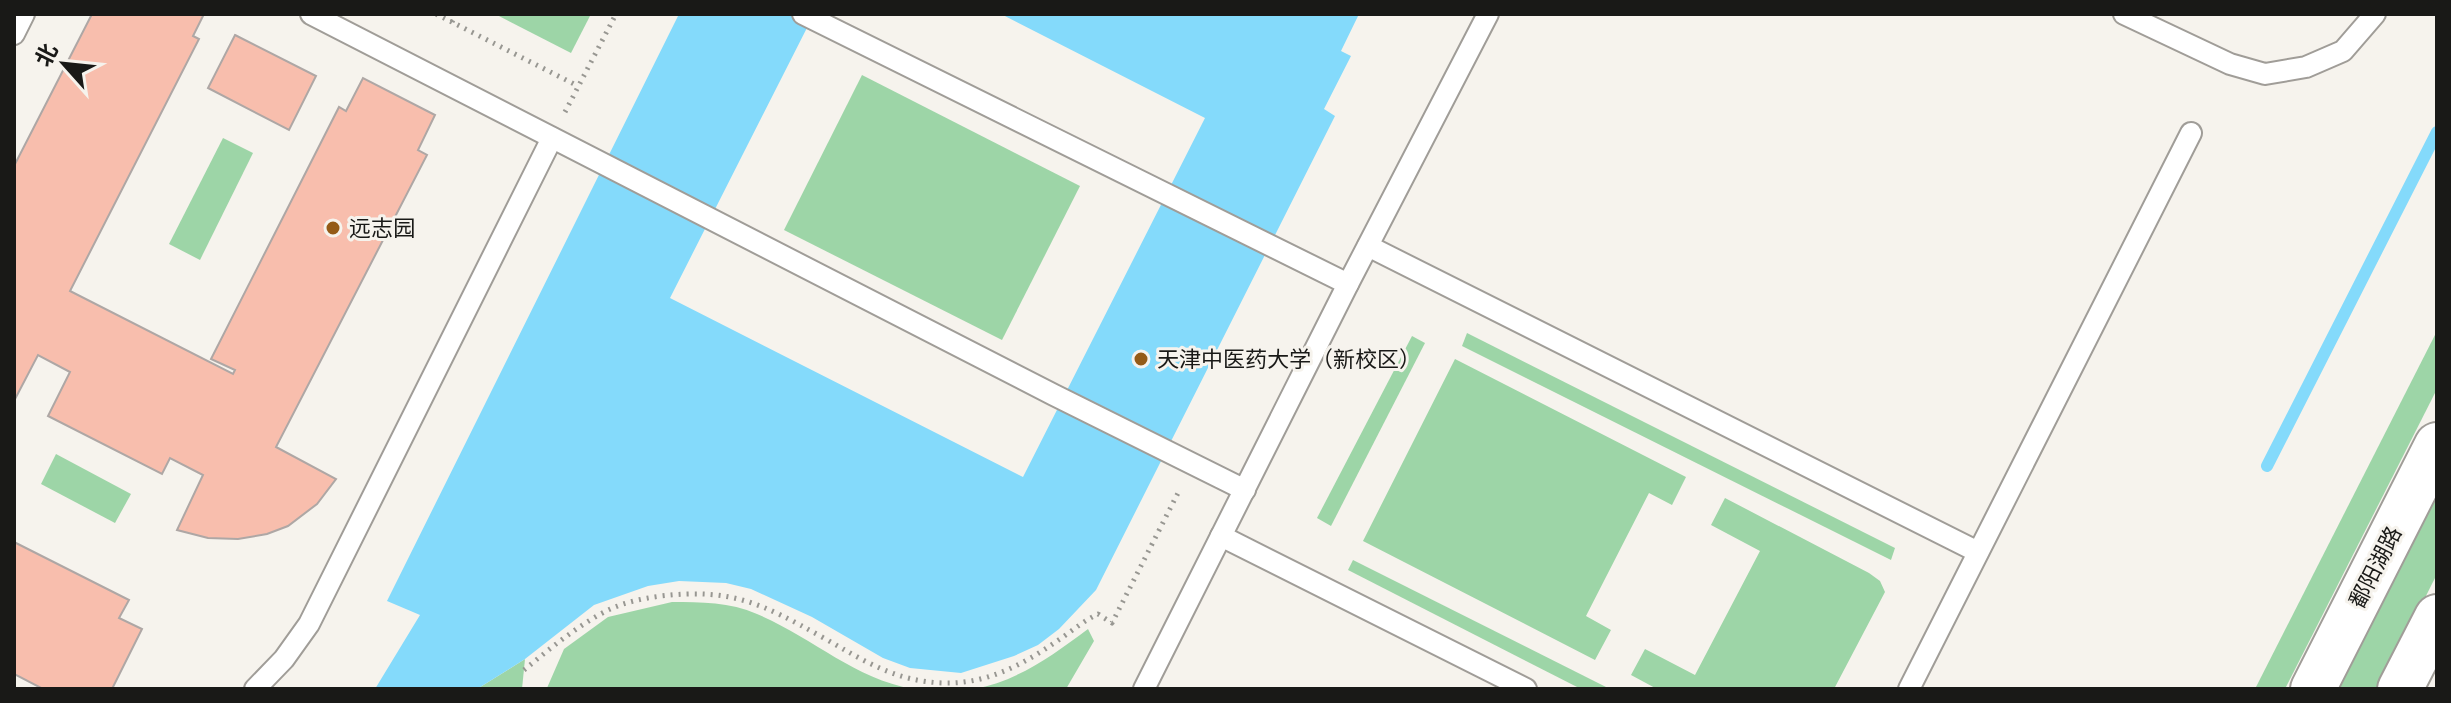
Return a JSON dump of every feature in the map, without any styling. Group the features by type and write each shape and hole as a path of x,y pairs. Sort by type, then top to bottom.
{"main road":[{"name":"鄱阳湖路","path":"2313,689 2437,445"},
{"path":"2400,689 2437,617"}],"lane":[{"path":"14,34 24,14"},
{"path":"311,14 1183,462 1245,490"},
{"path":"1144,689 1488,14"},
{"path":"2124,14 2230,64 2265,74 2306,67 2343,51 2375,14"},
{"path":"811,18 1348,284"},
{"path":"1909,689 2191,133"},
{"path":"255,689 284,659 309,624 552,138"},
{"path":"1368,246 1978,552"},
{"path":"1221,536 1526,689"}],"path":[{"path":"436,14 578,86"},
{"path":"452,22 456,14"},
{"path":"552,138 616,14"},
{"path":"524,670 598,615 632,600 704,592 736,597 764,607 871,666 903,677 948,683 996,674 1024,663 1098,614 1112,623 1183,462"}],"green space":[{"path":"495,14 591,14 571,53"},
{"path":"862,75 1080,186 1002,340 784,230"},
{"path":"223,138 253,153 200,260 169,244"},
{"path":"2437,331 2437,389 2285,689 2255,689"},
{"path":"1467,333 1895,548 1891,560 1462,346"},
{"path":"1412,336 1425,343 1331,526 1317,518"},
{"path":"1455,359 1686,477 1672,505 1649,493 1586,616 1611,630 1595,660 1363,541"},
{"path":"56,454 131,494 115,523 41,484"},
{"path":"2437,482 2437,574 2379,689 2332,689"},
{"path":"1725,498 1880,581 1885,592 1834,689 1657,689 1631,675 1645,649 1695,675 1760,551 1711,525"},
{"path":"1353,560 1610,689 1581,689 1348,570"},
{"path":"672,602 715,604 747,610 777,623 871,676 913,689 543,689 547,688 564,649 608,617"},
{"path":"1088,629 1094,641 1066,689 974,689 1020,673"},
{"path":"525,659 522,689 477,689"}],"water":[{"path":"679,14 814,14 670,298 1023,477 1205,118 1001,14 1359,14 1341,51 1351,56 1324,109 1335,116 1096,590 1059,629 1038,645 961,673 910,668 883,658 812,617 751,589 726,583 679,581 648,586 594,605 525,659 477,689 375,689 420,615 387,601"}],"building":[{"name":"远志园","path":"92,14 204,14 193,36 199,39 70,291 233,374 235,370 211,359 339,107 346,111 363,78 435,115 418,150 427,155 276,447 336,479 317,504 288,526 267,534 238,539 208,538 177,530 203,475 170,458 162,474 48,416 70,372 38,355 14,401 14,166"},
{"path":"235,35 316,76 289,130 208,88"},
{"path":"14,542 129,600 119,618 142,629 112,689 43,689 14,674"}],"waterway":[{"path":"2267,466 2437,132"}],"place":[{"name":"远志园","path":"333,228"},
{"name":"天津中医药大学（新校区）","path":"1141,359"}]}
